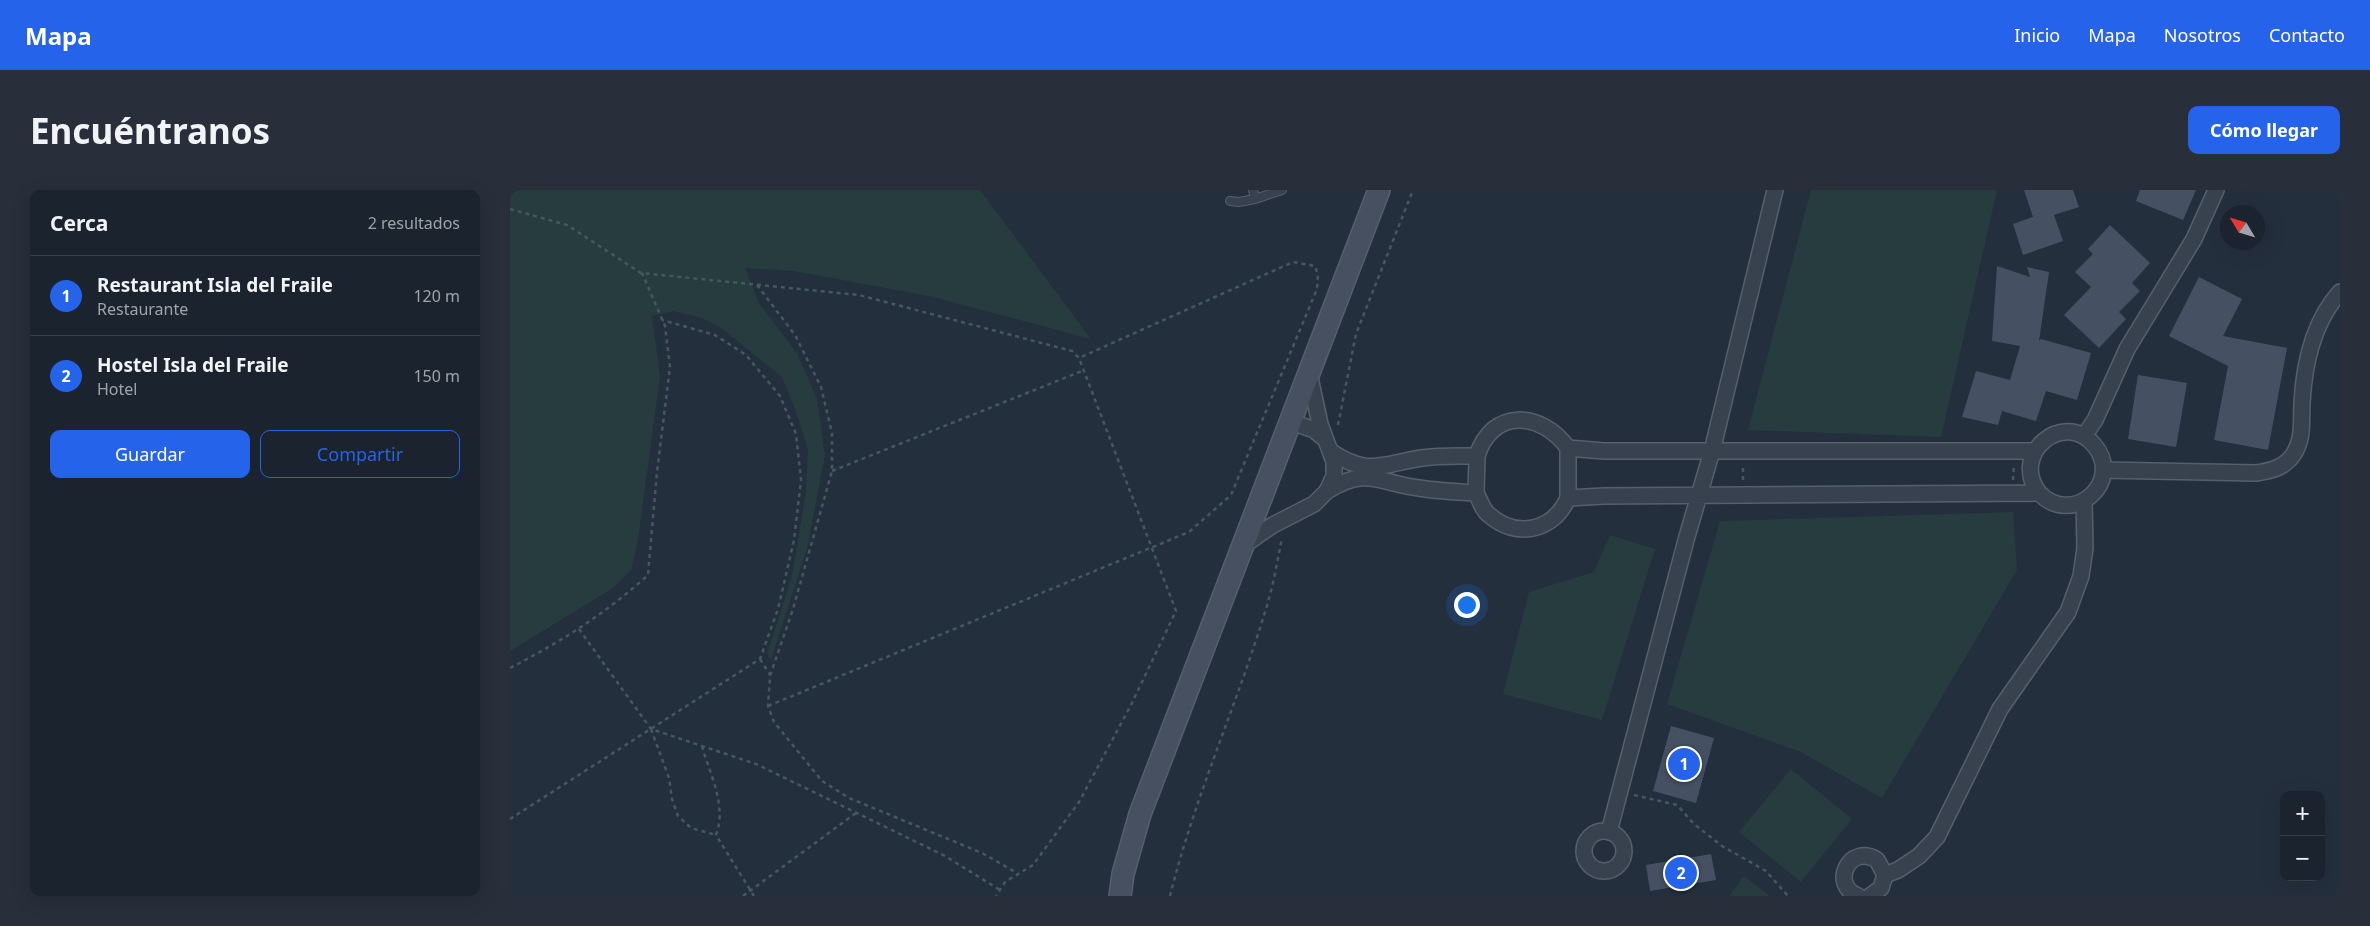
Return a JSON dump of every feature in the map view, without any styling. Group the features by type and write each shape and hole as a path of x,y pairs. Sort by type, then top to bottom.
{"main road":[{"path":"1120,896 1123,874 1140,814 1194,670 1244,545 1308,371 1379,190"}],"street":[{"path":"1609,832 1686,540 1712,451 1775,190"},
{"path":"2084,436 2095,420 2127,349 2194,238 2216,190"},
{"path":"2103,470 2256,473 2276,470 2292,456 2302,435 2303,380 2309,352 2318,327 2331,302 2340,292"},
{"path":"1308,371 1334,462 1334,476 1327,491"},
{"path":"1520,420 1535,422 1548,427 1558,434 1568,448 1568,498 1564,507 1546,525 1528,529 1504,526 1486,512 1476,493 1477,456 1481,443 1490,431 1504,423 1520,420"},
{"path":"1289,421 1314,430 1328,445 1355,466 1376,467 1424,458 1477,456"},
{"path":"2058,433 2072,433 2084,436 2098,451 2103,470 2096,491 2084,501 2072,505 2058,505 2050,502 2039,493 2032,480 2030,471 2034,451 2044,440 2058,433"},
{"path":"1568,448 1604,451 2034,451"},
{"path":"1244,545 1273,524 1314,504 1327,491 1341,483 1357,478 1379,478 1417,488 1476,493"},
{"path":"1568,498 2039,493"},
{"path":"1885,874 1898,870 1919,856 1937,837 2000,709 2068,612 2081,576 2085,548 2084,501"},
{"path":"1257,508 1273,513 1294,515"},
{"path":"1858,896 1848,889 1844,881 1844,871 1851,860 1864,855 1874,858 1880,863 1885,874 1882,888 1870,896"}],"lane":[{"path":"1253,190 1255,199"},
{"path":"1230,201 1239,202 1255,199 1282,190"}],"path":[{"path":"1338,426 1356,334 1413,190"},
{"path":"510,209 567,225 641,272 859,295 1072,351 1079,358 1082,371 1176,611 1131,705 1078,802 1033,865 1005,882 996,896"},
{"path":"768,706 1152,549 1189,532 1231,495 1317,289 1318,275 1315,266 1293,262 1079,358"},
{"path":"510,668 560,642 620,600 648,575 657,472 670,367 665,326 641,272"},
{"path":"757,284 795,335 821,387 832,433 832,470 794,609 770,676 768,706 774,722 822,781 849,798 982,853 1018,874"},
{"path":"510,819 760,659 778,609 794,540 801,480 796,434 780,396 746,355 715,335 662,320"},
{"path":"832,470 1082,371"},
{"path":"1743,451 1743,496"},
{"path":"2013,494 2014,451"},
{"path":"1170,896 1220,739 1266,611 1282,536"},
{"path":"579,629 650,729 669,778 672,799 678,816 691,828 716,835 754,896"},
{"path":"760,659 770,676"},
{"path":"650,729 756,764 945,856 1000,890"},
{"path":"702,746 712,781 719,797 720,823 716,835"},
{"path":"1618,792 1677,805 1694,824 1722,846 1766,871 1788,896"},
{"path":"743,896 856,813"}],"green space":[{"path":"510,190 980,190 1091,339 929,296 794,271 745,268 759,303 797,353 817,399 825,455 807,549 771,660 767,654 792,576 806,492 808,450 798,417 782,377 724,330 702,318 674,311 652,316 660,376 638,540 631,570 613,588 510,651"},
{"path":"1811,190 1997,190 1941,437 1748,430"},
{"path":"2013,512 2017,570 1882,798 1801,752 1667,704 1720,521"},
{"path":"1610,535 1655,549 1602,720 1503,694 1529,592 1594,572"},
{"path":"1791,769 1852,819 1801,882 1739,832"},
{"path":"1744,876 1770,896 1730,895"}],"building":[{"path":"2024,190 2073,190 2079,207 2054,215 2063,241 2023,255 2013,224 2033,217"},
{"path":"2140,190 2196,190 2183,220 2136,201"},
{"path":"2110,225 2150,263 2132,283 2140,291 2119,312 2126,319 2099,348 2064,315 2091,287 2075,272 2093,254 2088,249"},
{"path":"1997,266 2030,277 2027,267 2049,272 2039,341 2041,339 2091,353 2077,400 2046,391 2036,421 2002,411 1998,425 1962,417 1976,371 2010,380 2020,346 1992,341"},
{"path":"2199,277 2242,299 2223,336 2287,348 2268,450 2214,440 2228,366 2169,336"},
{"path":"2138,375 2187,383 2176,447 2128,439"},
{"path":"1671,726 1714,738 1696,803 1653,791"},
{"path":"1711,854 1716,880 1650,891 1646,865"}],"place":[{"name":"Restaurant Isla del Fraile","path":"1684,764"},
{"name":"Hostel Isla del Fraile","path":"1681,873"}]}
